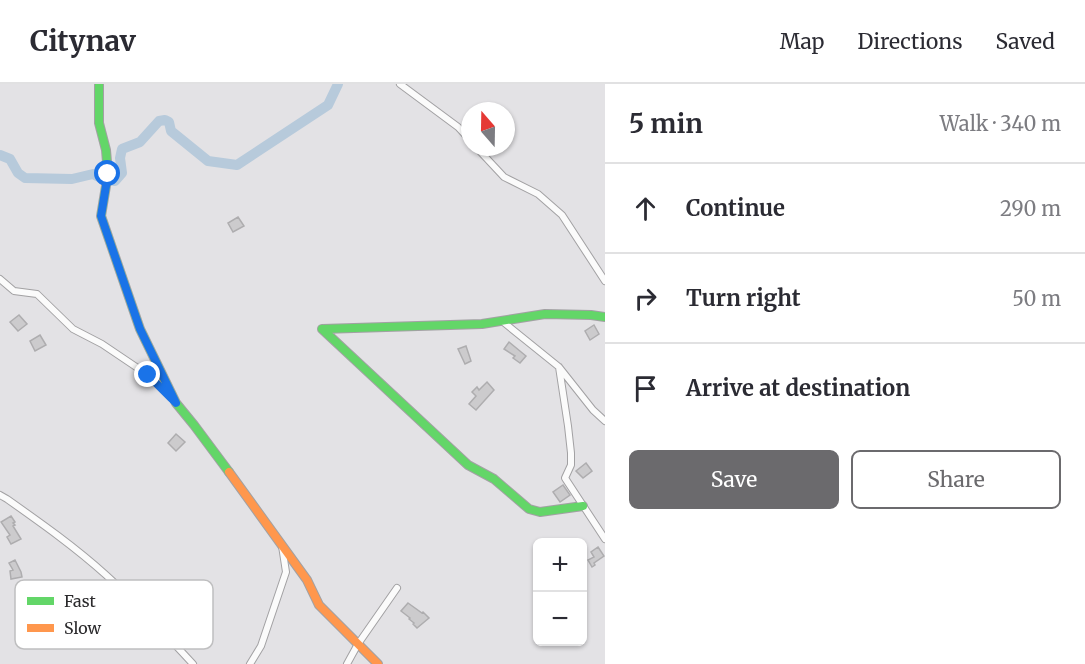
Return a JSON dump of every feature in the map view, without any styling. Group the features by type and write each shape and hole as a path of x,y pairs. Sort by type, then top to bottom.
{"street":[{"path":"99,84 99,123 106,150 108,174 101,216 140,329 176,403"},
{"path":"400,84 461,130"},
{"path":"484,156 504,177 538,194 562,216 605,281"},
{"path":"0,279 14,291 37,294 74,328 148,375 176,403 307,580 319,605 378,664"},
{"path":"583,506 540,512 529,509 494,479 468,465 322,329 483,324 545,314 605,317"},
{"path":"502,321 559,367 593,410 605,421"},
{"path":"559,367 571,453 571,465 565,478 605,539"},
{"path":"0,495 53,531 111,580"},
{"path":"250,664 261,646 286,572 282,546"},
{"path":"347,664 358,644 397,588"},
{"path":"180,649 194,664"}],"building":[{"path":"238,217 244,226 233,232 228,223"},
{"path":"19,315 27,324 18,331 10,322"},
{"path":"594,325 599,334 590,340 585,331"},
{"path":"40,335 46,345 35,351 30,341"},
{"path":"509,342 526,356 520,363 513,358 515,356 504,349"},
{"path":"466,346 471,361 465,364 458,349"},
{"path":"487,382 494,390 476,410 469,404 476,396 472,392 477,387 479,390"},
{"path":"176,434 185,442 176,451 168,443"},
{"path":"586,463 592,471 583,478 576,471"},
{"path":"563,485 570,495 560,502 553,492"},
{"path":"11,516 15,522 13,526 21,539 11,544 7,537 10,535 1,522"},
{"path":"598,547 604,556 592,567 588,560 594,557 591,552"},
{"path":"15,560 22,577 11,579 10,571 13,570 9,563"},
{"path":"408,603 429,618 417,628 401,611"}],"waterway":[{"path":"0,155 10,159 18,173 25,178 72,179 93,174 115,181 122,173 120,158 122,149 140,142 159,121 165,120 169,122 171,131 208,161 237,165 328,105 338,84"}],"traffic: fast":[{"path":"99,84 99,123 106,150 108,174 101,216 140,329 176,403 229,472"},
{"path":"322,329 482,324 545,314 605,317"},
{"path":"322,329 468,465 494,479 529,509 540,512 583,506"}],"traffic: slow":[{"path":"229,472 307,580 319,605 378,664"}],"route":[{"path":"108,174 101,216 140,329 176,403 148,375"}]}
